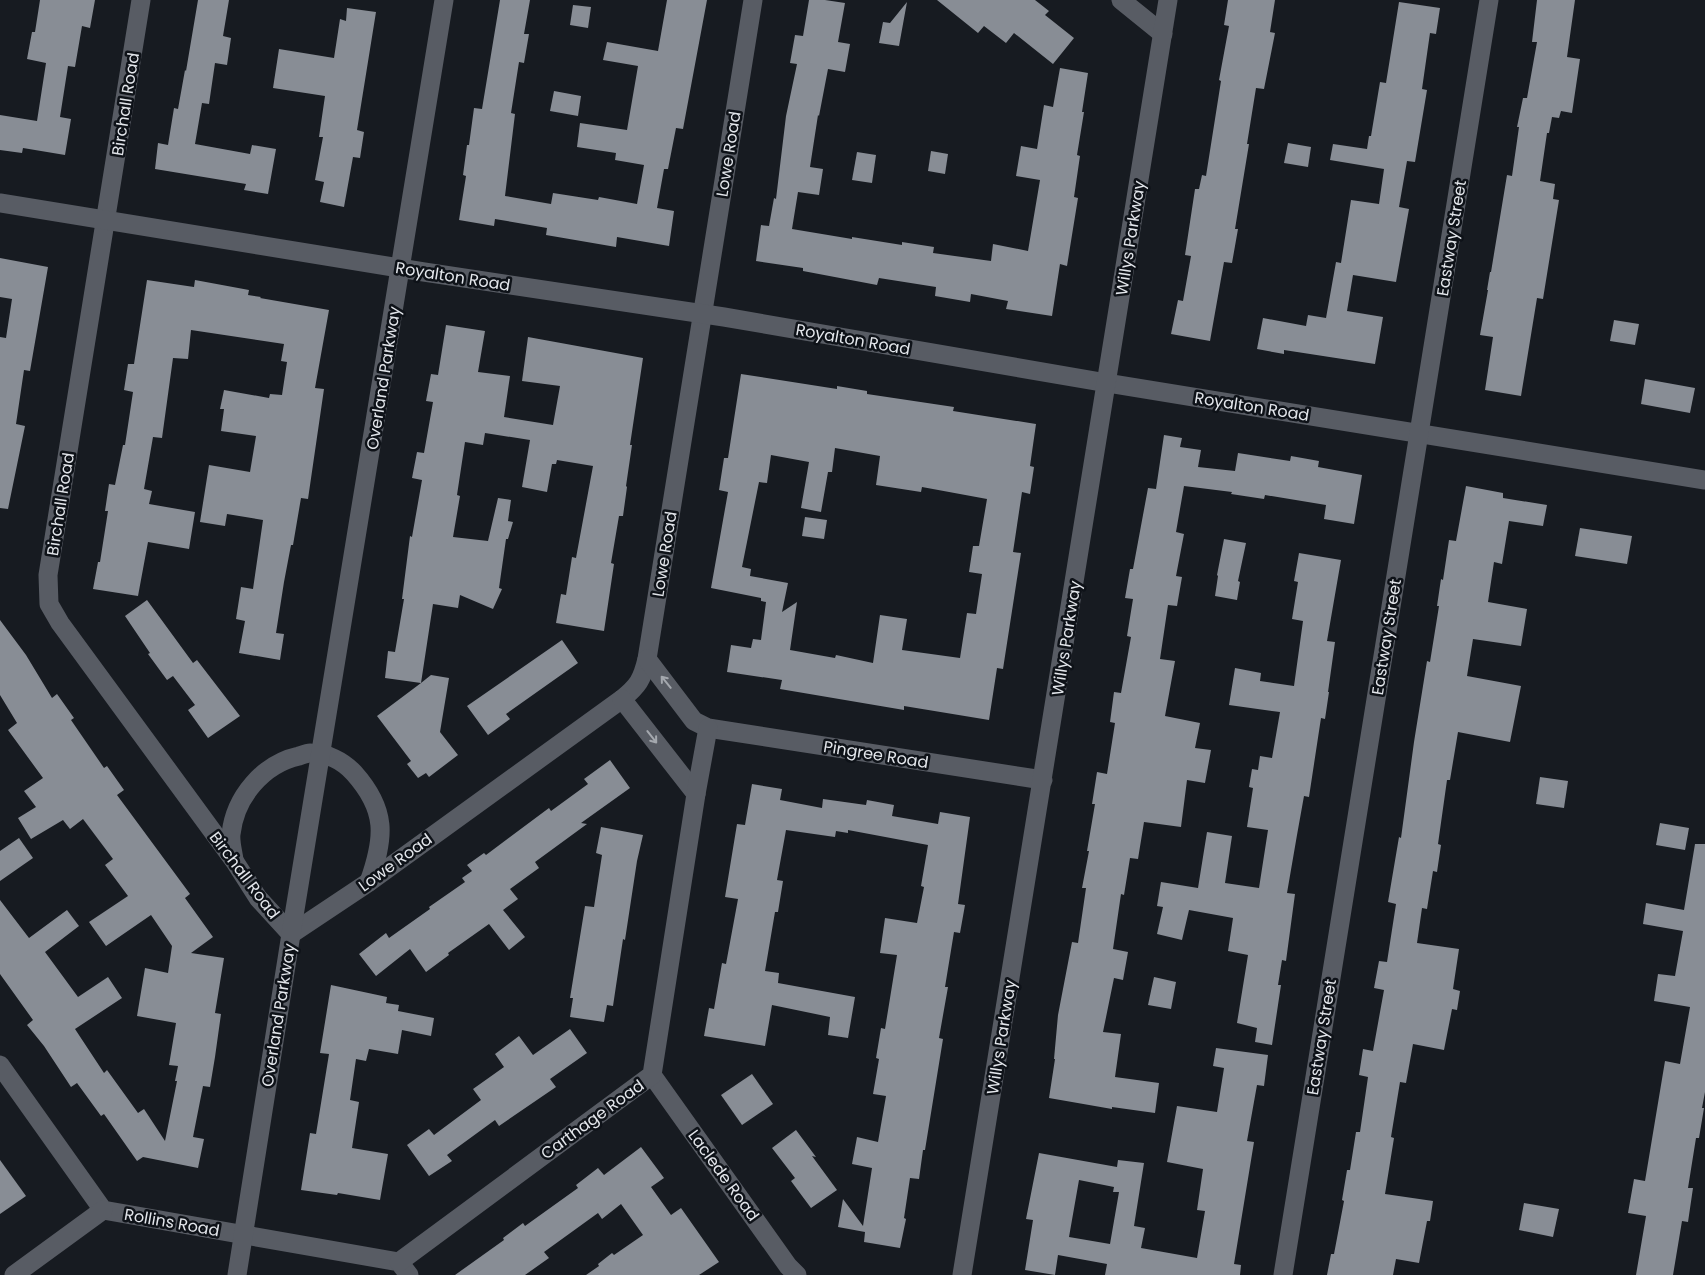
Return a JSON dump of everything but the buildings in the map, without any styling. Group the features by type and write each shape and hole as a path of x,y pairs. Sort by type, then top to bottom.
{"street":[{"name":"Birchall Road","path":"141,0 48,575 49,604 60,624 235,862 258,898 291,934"},
{"name":"Overland Parkway","path":"237,1275 444,0"},
{"name":"Lowe Road","path":"291,934 369,882 622,699 640,682 647,660 753,0"},
{"path":"1121,0 1163,34"},
{"name":"Willys Parkway","path":"962,1275 1168,0"},
{"name":"Eastway Street","path":"1283,1275 1489,0"},
{"name":"Royalton Road","path":"0,203 401,268 702,314 1107,383 1705,480"},
{"name":"Pingree Road","path":"647,660 694,721 708,728 1043,780"},
{"path":"622,699 696,794"},
{"path":"696,794 708,728"},
{"path":"235,862 231,835 237,810 248,789 265,771 289,758 310,753 333,757 348,767 364,784 376,804 380,823 380,843 377,860 369,882"},
{"name":"Carthage Road","path":"404,1268 652,1075 696,794"},
{"name":"Rollins Road","path":"0,1065 103,1210 244,1234 404,1268"},
{"name":"Laclede Road","path":"652,1075 788,1266 797,1275"},
{"path":"14,1275 103,1210"}]}
